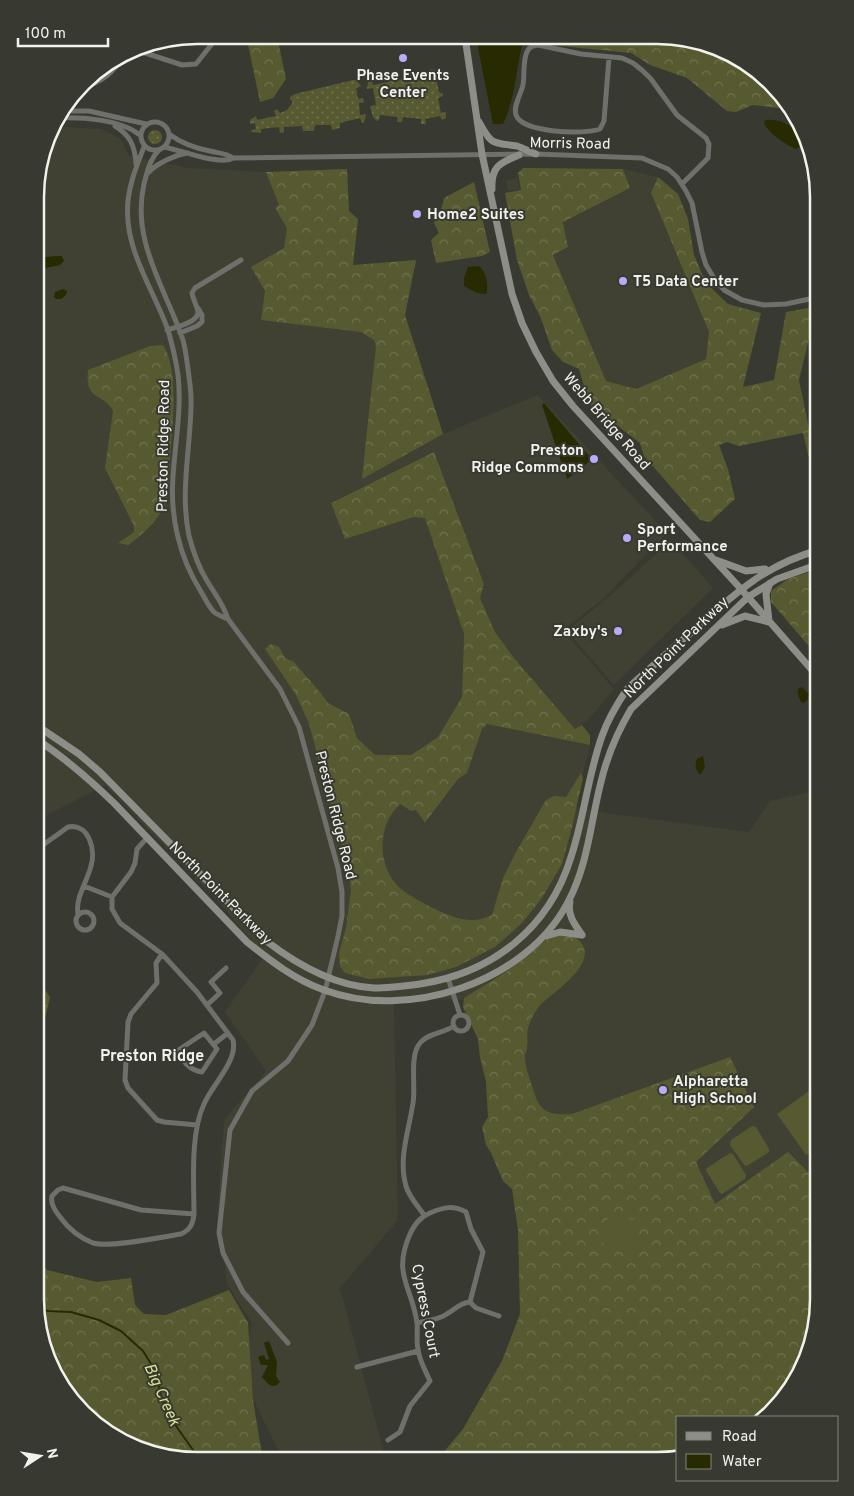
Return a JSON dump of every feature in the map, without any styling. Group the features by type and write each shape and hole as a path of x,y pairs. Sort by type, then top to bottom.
{"street":[{"path":"145,53 188,66 196,64 212,44"},
{"name":"Webb Bridge Road","path":"466,44 482,154 512,294 522,323 536,352 553,381 573,406 741,589 810,668"},
{"path":"609,58 604,121 600,129 563,132 528,126 519,120 515,110 523,83 527,51 531,47 538,45 609,58 622,58 643,70 677,115 706,138 709,144 708,158 682,184"},
{"path":"94,84 104,79 115,67"},
{"path":"71,111 89,112 146,124 158,122 165,126 169,134 167,143 162,149 152,151 144,147 140,135 146,124"},
{"path":"66,118 87,118 110,123 133,130 140,135"},
{"path":"477,118 486,135 493,142 501,145 518,146 536,154"},
{"path":"110,123 128,136 136,155 136,167"},
{"name":"Morris Road","path":"169,134 179,142 194,148 228,154 233,158"},
{"name":"Preston Ridge Road","path":"144,147 130,184 128,220 131,241 139,264 168,330 178,375 178,427 173,480 175,525 180,546 193,579 214,612 228,618"},
{"name":"Morris Road","path":"162,149 228,161 233,158 482,154 642,158 668,169 682,184 692,203 706,265 724,290 742,300 764,305 781,305 810,299"},
{"name":"Preston Ridge Road","path":"162,149 151,161 146,176 141,199 140,216 144,240 183,341 189,376 192,407 185,498 187,524 196,559 206,579 223,606 228,618 280,689 299,727 338,868 342,892 340,929 325,991 312,1025 288,1060 252,1091 230,1130 219,1233 223,1253 243,1292 288,1343"},
{"path":"146,176 154,167 179,155 190,153"},
{"path":"493,209 492,182 494,172 501,163 519,155"},
{"path":"168,330 197,316 198,312 192,293 195,288 242,260"},
{"path":"180,333 197,326 203,320 193,299"},
{"name":"North Point Parkway","path":"44,730 79,754 100,772 264,940 292,960 328,978 348,984 374,988 396,987 448,978 468,972 488,962 510,947 541,915 561,883 571,858 602,735 614,710 627,690 741,589 773,568 810,553"},
{"path":"712,558 746,571 760,571 773,568"},
{"name":"North Point Parkway","path":"44,745 74,766 147,838 247,942 270,961 290,974 325,991 380,1001 417,999 451,992 470,986 520,957 542,939 568,903 581,871 606,765 621,726 631,709 748,597 790,573 810,567"},
{"path":"716,628 732,619 746,616 769,622 766,594 770,583"},
{"path":"44,844 64,828 72,826 81,828 89,836 93,855 92,865 78,901 78,914"},
{"path":"147,838 137,849 135,863 131,872 112,897 112,909 120,923 162,954 207,1005 233,1040 234,1046 234,1051 202,1106 197,1126 194,1167 194,1214 191,1227 181,1234 99,1244 84,1239 69,1228 57,1213 51,1199 58,1190 63,1188 141,1210 194,1214"},
{"path":"84,886 112,897"},
{"path":"542,939 560,932 582,935 569,912 568,906 571,895"},
{"path":"162,954 156,963 157,983 131,1014 128,1022 125,1080 128,1088 158,1120 197,1126"},
{"path":"207,1005 220,993 211,982 226,968"},
{"path":"448,978 460,1015 467,1018 468,1026 465,1030 460,1031 454,1026"},
{"path":"454,1026 454,1019 460,1015"},
{"path":"454,1026 428,1037 420,1043 416,1052 413,1063 415,1082 413,1103 405,1145 403,1171 406,1187 424,1215 445,1207 458,1207 466,1212 471,1229 483,1252 470,1302"},
{"path":"204,1033 214,1044 217,1049 202,1072 195,1071 181,1059 177,1051 204,1033"},
{"path":"214,1044 228,1033"},
{"name":"Cypress Court","path":"388,1440 400,1432 410,1406 430,1381 418,1351 417,1323 405,1285 402,1264 405,1245 414,1224 424,1215"},
{"path":"470,1302 476,1308 500,1316"},
{"path":"417,1323 440,1318 462,1303 470,1302"},
{"path":"358,1367 418,1351"}],"shaded area":[{"path":"60,128 101,129 121,139 129,156 189,168 266,172 347,169 349,211 358,219 353,265 416,260 405,315 443,434 538,395 667,533 602,600 563,630 614,689 589,719 575,729 514,658 495,632 480,598 484,584 434,452 332,502 345,539 414,517 425,517 464,634 462,697 438,737 411,755 375,755 357,738 349,714 328,703 294,662 285,658 278,647 265,649 296,695 309,724 332,808 391,799 411,811 416,810 426,823 458,779 467,773 482,729 487,724 590,745 575,806 605,813 749,832 770,801 810,792 810,1215 577,1193 467,1000 417,999 394,1001 398,1220 340,1288 384,1452 279,1452 246,1385 243,1364 252,1323 227,1284 218,1206 224,1120 266,1071 225,1012 267,952 255,945 218,901 105,785 44,817 44,197 49,157"},
{"path":"623,169 658,177 651,194 709,332 706,359 636,389 606,381 553,255 568,247 563,222 630,188"},
{"path":"517,178 520,189 508,191 506,181"},
{"path":"671,540 713,588 614,685 567,631 618,589"}],"green space":[{"path":"248,44 279,44 286,79 273,98 260,102"},
{"path":"541,44 667,44 706,52 742,70 758,82 781,108 753,105 736,112 727,111 687,78 650,65 631,53"},
{"path":"430,69 435,70 439,74 436,79 439,92 443,96 438,98 441,113 446,112 446,118 442,120 440,116 425,119 426,124 421,124 421,119 403,117 402,122 397,122 398,117 380,115 377,121 373,117 370,106 376,105 373,88 367,89 368,82 371,80 373,85 388,82 388,77 392,76 393,81 409,78 408,73 413,72 414,77 430,74"},
{"path":"356,80 361,86 356,88 358,99 363,98 364,102 359,103 360,115 366,114 364,122 362,123 360,118 340,123 340,128 332,130 331,125 315,125 314,131 303,131 302,126 284,127 284,132 280,133 279,127 261,129 261,133 252,132 251,130 256,129 255,123 250,124 250,120 256,116 257,120 276,116 274,111 277,109 280,113 287,110 293,102 290,97 295,94"},
{"path":"152,130 158,130 162,137 158,144 152,144 148,140 148,134"},
{"path":"523,168 623,169 630,188 563,222 568,247 553,255 606,381 636,389 706,359 709,332 651,193 658,177 678,194 688,219 694,255 706,283 728,304 761,313 743,387 774,380 786,312 808,308 810,310 810,335 799,380 810,433 810,462 803,433 739,446 727,442 719,445 728,469 735,499 710,522 700,520 644,456 640,443 589,404 579,369 563,362 552,350 540,316 529,295 517,260 505,193 521,190 518,173"},
{"path":"347,169 349,211 358,219 353,265 416,260 405,315 443,434 362,479 376,346 374,340 361,332 261,320 265,291 251,267 284,248 287,228 275,208 279,205 266,172"},
{"path":"474,182 490,252 482,256 436,263 431,240 439,233 434,223 444,198"},
{"path":"163,345 172,369 174,400 169,486 166,502 160,514 145,532 128,545 118,543 134,532 134,526 105,468 113,411 109,405 89,388 88,370 150,346"},
{"path":"434,452 484,584 480,598 495,632 514,658 575,729 582,725 590,735 590,745 487,724 482,729 467,773 458,779 425,823 416,810 411,811 400,804 392,813 384,834 384,858 393,880 405,892 437,910 460,919 476,920 492,915 503,878 546,800 554,796 566,797 581,773 583,778 562,864 542,898 522,923 495,947 456,967 427,975 369,979 345,973 340,966 339,953 346,928 351,890 348,868 309,724 296,695 265,649 271,644 279,647 285,658 294,662 328,703 349,714 357,738 375,755 411,755 438,737 462,697 464,634 425,518 414,517 345,539 331,503"},
{"path":"810,572 810,648 771,602 771,591 788,579"},
{"path":"559,933 575,937 582,944 585,952 578,970 563,986 540,1005 532,1017 528,1028 525,1063 536,1097 542,1108 551,1113 572,1114 730,1057 754,1107 696,1162 715,1204 788,1152 810,1172 810,1309 802,1348 790,1376 779,1392 755,1416 676,1416 676,1451 444,1452 463,1429 502,1361 520,1314 518,1230 512,1189 503,1181 486,1145 482,1127 488,1117 486,1081 480,1058 478,1039 463,1007 464,998 506,972 547,939"},
{"path":"44,989 50,997 44,1022"},
{"path":"810,1090 810,1153 806,1155 777,1114"},
{"path":"752,1126 756,1127 769,1152 747,1166 744,1165 730,1145 731,1140"},
{"path":"730,1153 733,1154 746,1175 745,1179 722,1194 706,1171 707,1168"},
{"path":"610,1217 636,1220 638,1223 635,1247 633,1249 605,1246 603,1243 607,1219"},
{"path":"44,1266 47,1270 97,1282 131,1278 135,1305 144,1314 166,1315 229,1290 248,1323 253,1400 262,1452 177,1451 138,1441 120,1432 89,1407 64,1376 52,1348 47,1329 44,1309"}],"water":[{"path":"477,44 520,44 522,45 513,95 507,114 503,124 493,124"},
{"path":"765,120 783,122 795,132 801,145 796,149 782,141 773,135 764,123"},
{"path":"62,256 64,261 60,265 44,268 44,257"},
{"path":"479,266 486,279 486,294 477,293 464,286 464,278 468,267"},
{"path":"63,289 67,291 66,295 61,299 56,299 54,297 55,292"},
{"path":"544,403 590,457 590,461 567,479 542,405"},
{"path":"802,687 809,694 808,699 804,703 802,703 798,696 798,689"},
{"path":"703,756 705,767 701,774 699,774 696,769 696,763 697,759"},
{"path":"269,1341 277,1362 276,1376 280,1382 275,1386 270,1385 262,1377 268,1365 261,1365 258,1357 264,1355 266,1360 269,1359 264,1343"}],"waterway":[{"name":"Big Creek","path":"44,1310 71,1312 99,1320 121,1331 143,1351 156,1372 161,1395 169,1416 194,1452"}],"place":[{"name":"Phase Events Center","path":"403,58"},
{"name":"Home2 Suites","path":"417,214"},
{"name":"T5 Data Center","path":"623,281"},
{"name":"Preston Ridge Commons","path":"594,459"},
{"name":"Sport Performance","path":"627,538"},
{"name":"Zaxby's","path":"618,631"},
{"name":"Alpharetta High School","path":"663,1090"}],"district":[{"name":"Preston Ridge","path":"152,1055"}]}
